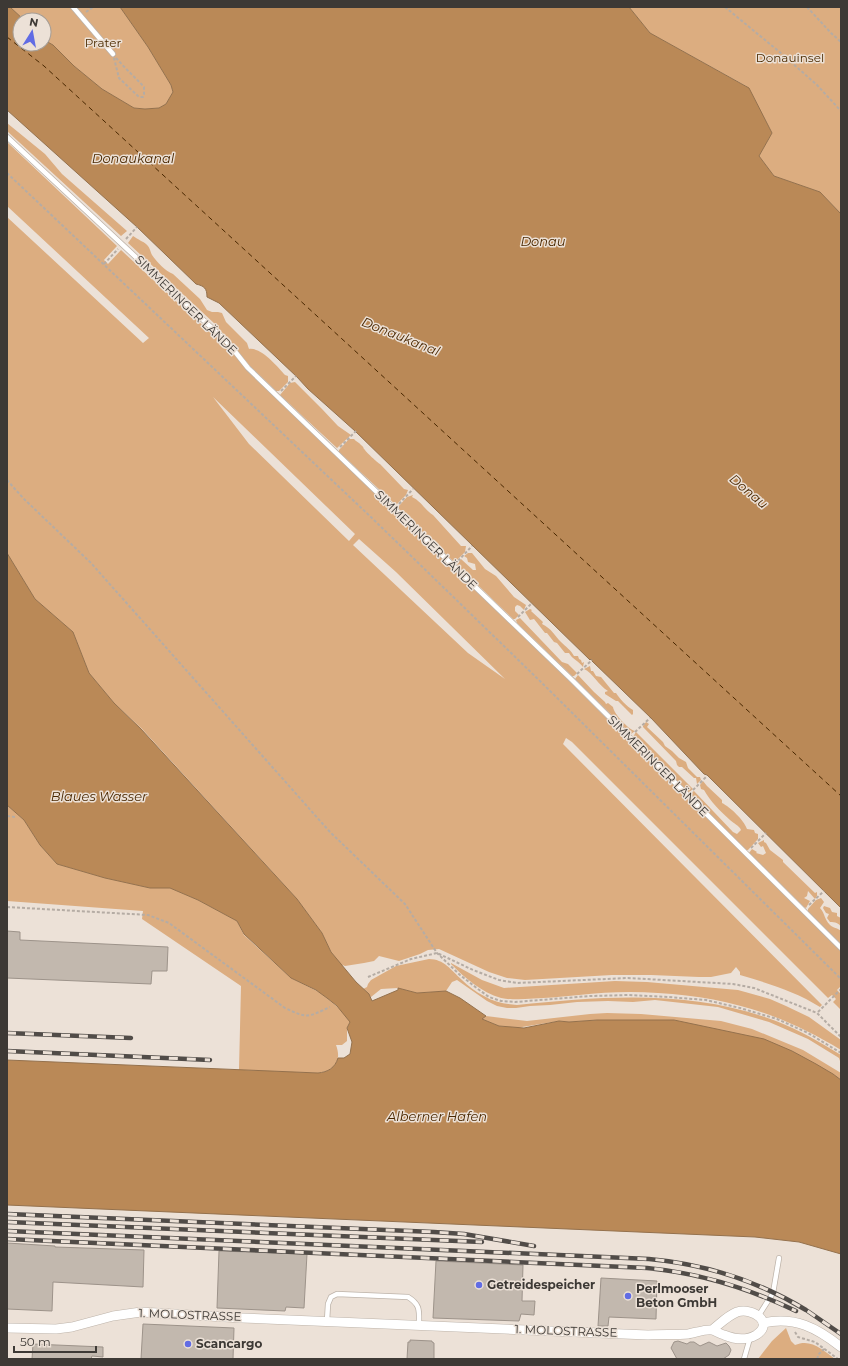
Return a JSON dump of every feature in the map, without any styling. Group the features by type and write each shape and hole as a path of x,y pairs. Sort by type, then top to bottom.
{"street":[{"name":"1. MOLOSTRASSE","path":"7,1328 72,1328 113,1316 141,1312 419,1325 648,1334 687,1334 712,1330 724,1320 738,1312 748,1311 761,1319 807,1325 822,1332 841,1347"},
{"path":"712,1330 733,1338 750,1338 762,1329 761,1319"}],"lane":[{"path":"73,7 113,54"},
{"name":"SIMMERINGER LÄNDE","path":"7,137 229,344 248,368 572,680 841,948"},
{"path":"761,1319 773,1292 779,1258"},
{"path":"327,1321 328,1304 331,1297 337,1294 408,1297 416,1302 419,1309 419,1325"},
{"path":"744,1359 750,1338"}],"path":[{"path":"725,7 817,84 841,111"},
{"path":"807,7 841,42"},
{"path":"113,54 144,87 143,97 139,97 119,78 113,54"},
{"path":"7,173 374,520 530,671 841,980"},
{"path":"128,237 137,227"},
{"path":"104,264 122,244"},
{"path":"282,390 296,376"},
{"path":"340,447 356,431"},
{"path":"7,480 23,498 90,563 330,832 405,904 437,953 460,976 489,997 501,1001 514,1002 590,996 629,995 706,1000 777,1019 808,1033 841,1053"},
{"path":"400,504 413,489"},
{"path":"458,561 472,546"},
{"path":"518,618 531,604"},
{"path":"577,675 592,660"},
{"path":"634,733 650,718"},
{"path":"692,791 707,776"},
{"path":"7,816 15,817"},
{"path":"750,849 766,833"},
{"path":"809,906 824,891"},
{"path":"7,907 148,915 169,923 285,1008 296,1013 309,1016 330,1007"},
{"path":"368,977 411,959 437,953 473,970 508,982 517,983 628,978 733,984 754,988 817,1012 841,1037"},
{"path":"817,1012 841,989"},
{"path":"796,1334 798,1337 815,1342 838,1359"},
{"path":"817,1359 819,1354 824,1349"}],"green space":[{"name":"Prater","path":"10,7 120,7 148,47 171,85 173,92 166,104 159,108 134,108 102,89 74,66 52,44 52,12 15,12"},
{"name":"Donauinsel","path":"629,7 841,7 841,214 820,192 774,176 759,156 772,133 746,86 650,33"},
{"path":"7,123 45,154 62,174 127,231 121,236 7,131"},
{"path":"7,142 117,246 104,260 108,264 121,250 194,318 226,344 257,379 560,672 841,951 841,986 837,990 841,994 841,1010 833,1002 836,999 832,995 828,998 572,742 566,738 563,744 822,1005 820,1007 791,992 771,984 740,975 740,972 736,967 731,973 711,977 612,975 525,980 507,978 489,972 439,949 428,950 399,961 379,956 374,961 345,966 340,964 331,952 322,933 297,899 142,729 114,703 89,673 73,632 35,599 7,553 7,217 143,343 149,338 7,206","holes":["213,397 355,534 349,541 249,444","359,539 396,572 505,679 468,653 353,545"]},
{"path":"133,236 147,245 152,255 159,263 200,299 207,310 222,313 226,322 247,343 249,349 254,349 264,354 285,375 288,376 288,382 279,391 276,391 250,366 216,325 128,243"},
{"path":"295,382 338,426 351,435 337,448 280,395 290,383"},
{"path":"349,439 354,439 359,443 367,453 404,489 408,490 406,495 396,505 339,452 339,450"},
{"path":"413,495 412,497 433,515 461,546 466,546 465,552 455,562 399,509 398,507 407,497"},
{"path":"468,553 472,553 485,569 496,576 514,597 526,605 524,610 517,605 515,607 515,611 519,615 515,619 513,619 457,565 461,559 473,570 476,570 475,564 468,562 467,558 464,556"},
{"path":"530,609 543,622 542,624 570,650 574,656 578,656 582,663 584,662 583,667 569,653 565,653 547,633 545,633 534,619 530,620 525,612"},
{"path":"520,618 562,662 568,664 577,673 574,676 572,676 517,623 516,620"},
{"path":"590,666 591,671 593,671 596,676 601,677 614,693 616,693 628,707 633,710 632,715 618,701 605,694 605,692 608,691 584,669"},
{"path":"578,675 606,704 608,703 613,707 625,724 635,731 631,734 575,679"},
{"path":"646,722 649,724 647,727 663,742 665,746 686,762 688,768 697,777 700,777 701,780 697,784 696,778 694,778 682,767 679,767 676,761 643,727"},
{"path":"636,732 693,789 688,793 633,737"},
{"path":"703,781 722,800 722,803 740,818 747,829 754,830 755,833 758,834 758,839 748,850 746,850 691,796 691,793 694,791 733,832 737,834 741,830 716,806 704,790 701,789 700,785"},
{"path":"7,805 24,820 40,845 57,864 105,878 150,888 170,888 198,900 237,921 244,935 291,978 321,993 342,1011 350,1022 347,1028 347,1041 342,1045 336,1045 338,1056 336,1064 329,1070 318,1073 239,1070 241,986 142,919 143,911 7,901"},
{"path":"764,840 770,850 783,860 783,862 815,893 817,892 815,899 808,891 807,896 804,898 810,901 806,908 749,853 752,849 757,852 756,853 763,855 766,853 763,846 761,847 758,843"},
{"path":"821,898 824,902 820,908 828,923 841,931 841,944 808,912 808,909 816,900"},
{"path":"824,906 830,908 832,912 837,913 837,916 841,918 841,927 837,923 830,922 827,918 829,914 826,913 823,908"},
{"path":"434,959 443,963 475,991 488,998 508,1004 517,1005 582,999 648,998 713,1004 745,1011 776,1021 801,1032 841,1055 841,1064 839,1058 808,1039 769,1022 718,1007 655,1000 633,1002 577,1002 507,1008 497,1006 487,1001 457,980 452,982 446,991 417,993 398,988 381,989 371,997 363,989 367,987 371,980 396,966"},
{"path":"451,963 482,980 504,988 615,981 647,982 738,990 770,999 809,1017 841,1040 841,1050 797,1026 775,1017 731,1003 683,995 628,992 525,999 501,998 474,984"},
{"path":"607,1013 641,1014 721,1021 752,1029 803,1050 841,1073 841,1080 792,1051 674,1020 559,1021 516,1028 499,1026 482,1019 486,1016 527,1021"},
{"path":"786,1328 791,1341 795,1345 801,1343 812,1344 835,1359 758,1359 772,1341"}],"water":[{"name":"Donau","path":"7,7 10,7 15,12 12,12 12,52 52,52 52,44 74,66 102,89 134,108 159,108 166,104 173,92 171,85 148,47 120,7 629,7 650,33 749,88 772,133 759,156 774,176 820,192 841,214 841,908 707,775 704,774 651,718 591,659 590,660 355,431 308,389 219,303 207,297 204,288 196,284 137,227 7,110"},
{"name":"Alberner Hafen","path":"7,553 35,599 73,632 89,673 114,703 141,729 297,899 322,933 331,952 356,982 369,994 372,1001 398,990 398,988 417,993 446,991 460,998 486,1016 482,1019 499,1026 524,1028 559,1021 674,1020 764,1039 792,1051 841,1080 841,1254 799,1242 755,1237 7,1205 7,1060 318,1073 331,1069 338,1058 344,1058 350,1054 352,1042 347,1028 350,1022 337,1006 316,990 291,978 244,934 237,921 198,900 170,888 150,888 105,878 57,864 40,845 24,820 7,805"}],"building":[{"path":"7,931 20,932 20,940 168,947 167,971 152,971 151,984 7,978"},
{"path":"7,1243 55,1247 144,1250 143,1287 53,1282 52,1311 7,1309"},
{"path":"219,1251 307,1254 304,1308 286,1307 285,1311 217,1308"},
{"name":"Getreidespeicher","path":"436,1261 523,1265 522,1301 535,1301 534,1315 521,1314 519,1321 433,1318"},
{"name":"Perlmooser Beton GmbH","path":"601,1278 657,1281 656,1319 609,1317 608,1326 598,1326"},
{"name":"Scancargo","path":"143,1324 234,1328 233,1359 141,1359"},
{"path":"410,1340 432,1341 434,1343 434,1359 407,1359 408,1342 410,1342"},
{"path":"678,1341 687,1344 694,1342 700,1346 709,1342 717,1346 726,1343 731,1350 729,1355 723,1359 677,1359 671,1348 674,1342"},
{"path":"33,1344 103,1347 103,1357 92,1356 91,1359 32,1359"}],"ferry route":[{"path":"7,37 44,66 841,796"}],"railway":[{"path":"7,1033 131,1038"},
{"path":"7,1051 210,1060"},
{"path":"8,1214 434,1232 464,1234 534,1246"},
{"path":"8,1222 482,1242"},
{"path":"8,1231 670,1261 711,1270 750,1282 769,1290 806,1310 841,1334"},
{"path":"7,1239 647,1268 667,1270 723,1283 760,1295 796,1311"}],"place":[{"name":"Getreidespeicher","path":"479,1285"},
{"name":"Perlmooser Beton GmbH","path":"628,1296"},
{"name":"Scancargo","path":"188,1344"}],"water label":[{"name":"Donaukanal","path":"133,158"},
{"name":"Donaukanal","path":"401,336"},
{"name":"Blaues Wasser","path":"99,796"}]}
